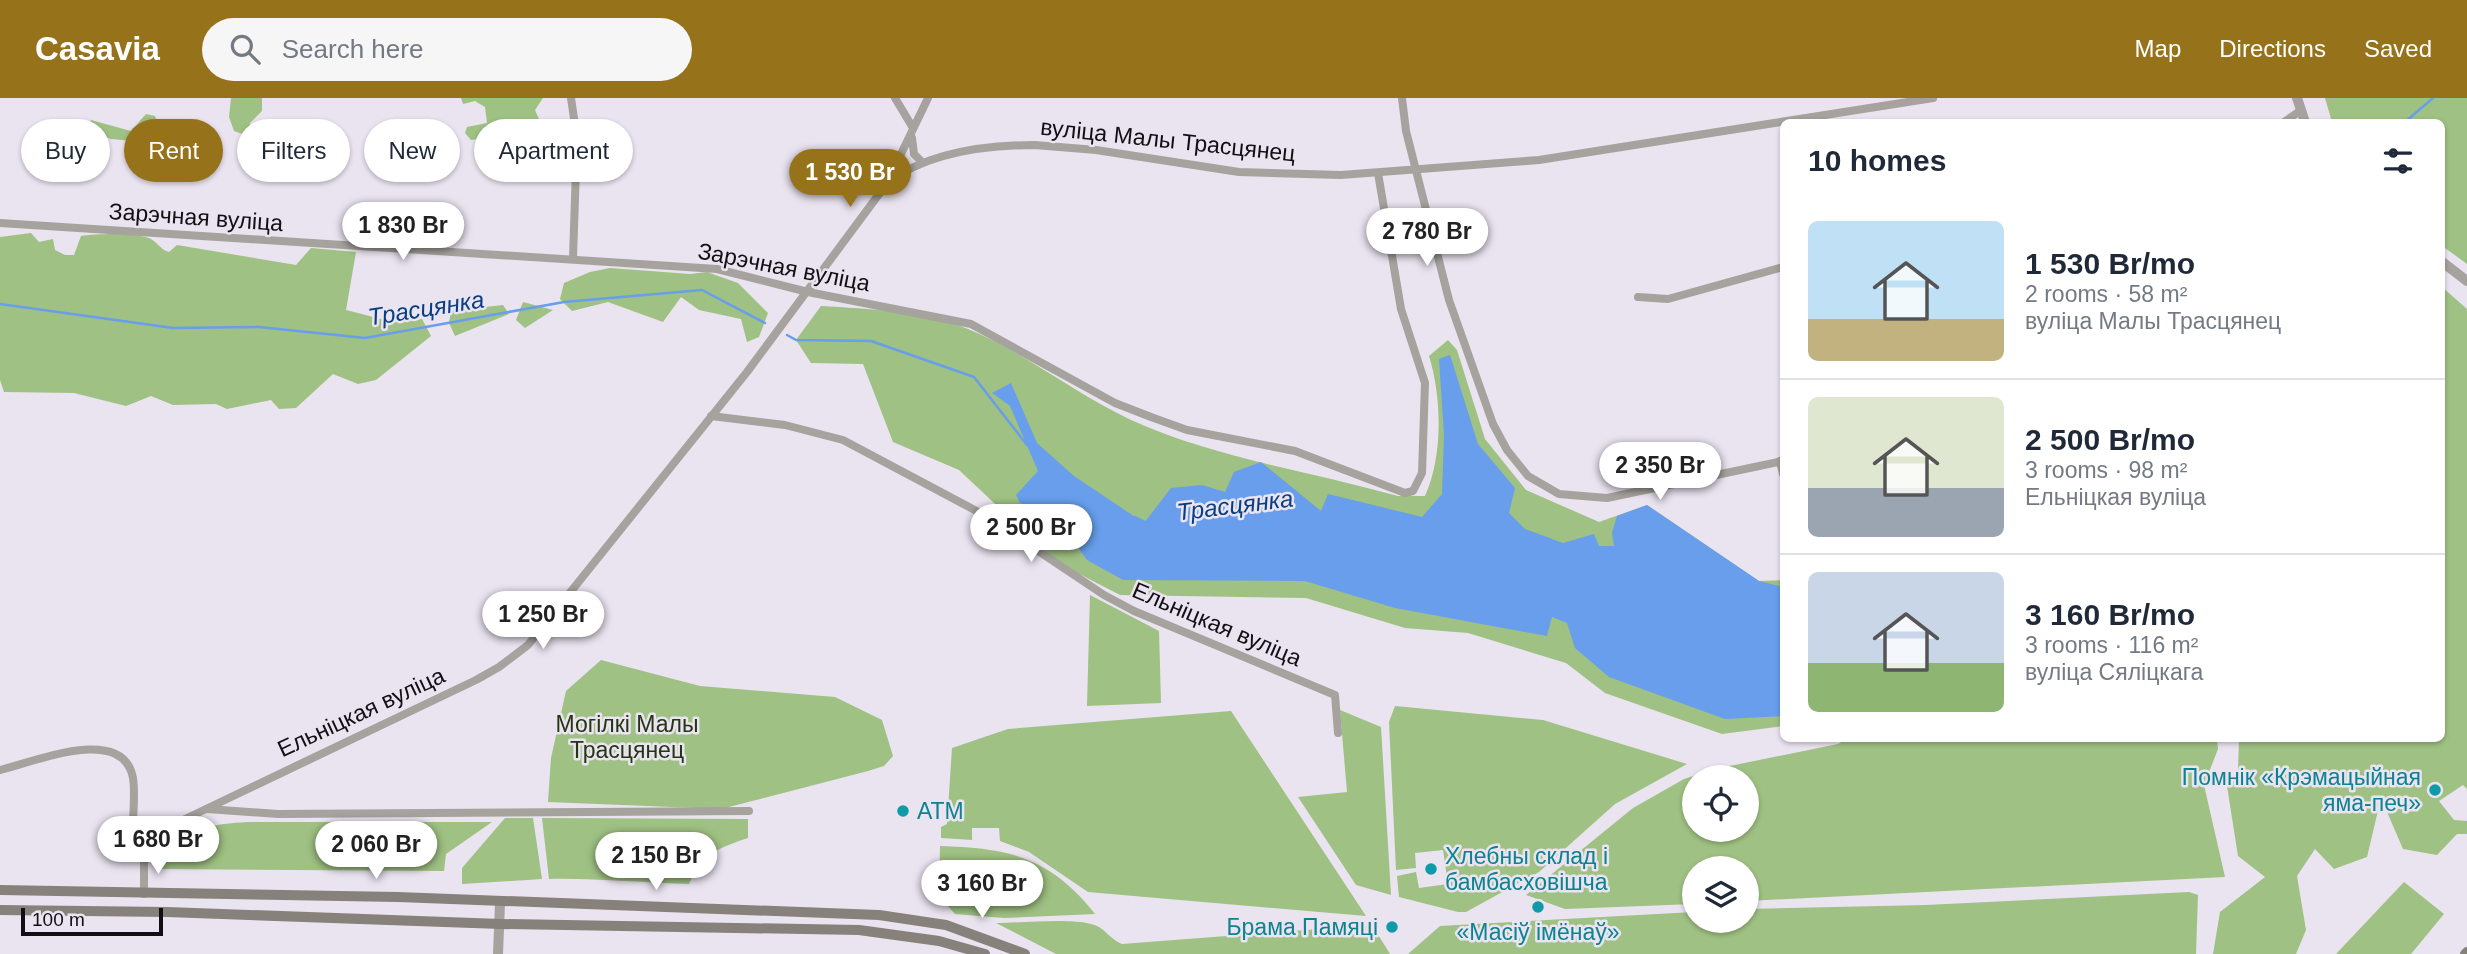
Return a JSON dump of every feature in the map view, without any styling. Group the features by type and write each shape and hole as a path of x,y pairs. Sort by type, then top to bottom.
{"main road":[{"path":"0,890 398,897 500,903 879,915 946,925 1025,954"},
{"path":"143,911 144,894"},
{"path":"0,910 143,911 500,924 859,930 929,939 985,954"}],"street":[{"path":"571,98 577,139 573,258"},
{"path":"895,98 913,128 911,146 922,162"},
{"path":"888,182 928,98"},
{"path":"1402,98 1406,131 1449,300 1482,396 1507,450 1528,476 1559,494 1606,498 1780,461"},
{"name":"вуліца Малы Трасцянец","path":"1800,119 1933,98"},
{"path":"2297,98 2304,119"},
{"path":"2288,119 2300,111"},
{"name":"вуліца Малы Трасцянец","path":"808,292 888,182 922,162 1001,146 1057,145 1253,173 1378,173 1539,160 1780,122"},
{"name":"Зарэчная вуліца","path":"0,223 717,269 808,292 971,324 1104,398 1151,417 1187,430 1295,451 1405,493 1413,491 1419,484 1422,473 1425,383 1401,309 1378,173"},
{"path":"2445,264 2467,281"},
{"path":"1639,297 1668,299 1780,268"},
{"name":"Ельніцкая вуліца","path":"132,843 152,839 272,775 475,680 522,651 557,613 808,292"},
{"name":"Ельніцкая вуліца","path":"711,416 785,425 843,440 986,516 1104,595 1134,611 1335,695 1338,733"},
{"path":"0,770 103,748 124,760 134,781 132,843 144,858"},
{"path":"207,809 278,814 749,811"},
{"path":"144,894 144,858 152,839"},
{"path":"498,954 500,903"}],"green space":[{"path":"231,98 262,98 262,111 254,119 237,119 237,132 234,131 229,117"},
{"path":"461,98 543,98 535,110 539,119 486,119 485,107 475,101 463,104"},
{"path":"2325,98 2467,98 2467,264 2445,248 2445,119 2331,119"},
{"path":"146,114 155,116 156,119 142,119"},
{"path":"110,125 124,129 124,140 110,139"},
{"path":"474,126 474,140 471,140 465,133 467,127"},
{"path":"31,233 39,242 53,239 55,250 65,255 74,255 81,236 106,234 126,234 151,239 169,252 177,245 296,265 311,248 356,252 346,310 393,322 422,319 431,336 376,380 358,384 333,374 296,408 279,409 271,400 227,409 216,404 173,405 151,396 126,406 74,393 4,392 0,380 0,237"},
{"path":"610,268 690,274 707,272 738,283 768,313 759,337 747,342 741,319 699,310 681,297 663,322 608,302 572,311 560,299 564,283 590,272"},
{"path":"2445,290 2467,309 2467,789 2463,785 2439,801 2454,820 2467,821 2467,834 2457,834 2437,855 2403,849 2381,798 2367,857 2334,869 2315,849 2297,876 2306,930 2296,954 2213,954 2220,912 2265,877 2238,856 2227,786 2238,770 2239,742 2445,742"},
{"path":"523,302 553,310 525,328 516,320"},
{"path":"503,305 509,314 455,336 449,323 451,311"},
{"path":"821,306 932,318 989,338 1110,410 1163,433 1229,454 1398,496 1425,496 1435,463 1439,427 1436,390 1429,356 1448,340 1457,350 1485,439 1526,490 1599,522 1647,505 1759,581 1780,580 1780,726 1722,734 1605,693 1566,663 1468,633 1405,628 1306,598 1120,595 1058,563 959,470 893,442 863,364 811,363 796,340"},
{"path":"1090,595 1159,631 1161,703 1087,706"},
{"name":"Могілкі Малы Трасцянец","path":"601,660 700,686 835,697 882,720 893,756 884,766 868,771 721,809 548,802 551,758 566,691"},
{"path":"1395,706 1543,720 1687,764 1615,804 1539,872 1466,912 1458,912 1399,897 1397,876 1416,872 1419,888 1448,884 1443,850 1415,853 1416,868 1396,870 1389,722"},
{"path":"1340,710 1381,727 1391,895 1356,885 1298,797 1347,792"},
{"path":"1231,711 1366,916 1088,892 1029,852 1000,841 999,828 972,828 972,840 941,838 941,827 947,824 952,748 1008,729"},
{"path":"1841,742 2217,742 2218,749 2204,785 2225,877 1759,900 1759,856 1682,856 1682,904 1565,909 1526,895 1633,808 1682,780 1682,842 1759,842 1759,765 1735,765"},
{"path":"505,818 533,818 542,879 462,884 462,868"},
{"path":"542,818 748,819 748,838 728,845 705,859 689,884 549,879"},
{"path":"248,822 492,822 446,854 444,871 156,869 159,849 180,836 212,826"},
{"path":"940,846 987,849 1026,859 1062,880 1095,914 1004,918 955,914 939,896"},
{"path":"2404,882 2444,914 2411,954 2336,954"},
{"path":"2189,892 2198,895 2196,954 1408,954 1440,926 1682,913 1682,933 1759,933 1759,909 1926,905"},
{"path":"1082,922 1096,926 1122,944 1372,925 1390,954 1056,954 996,923"}],"water":[{"path":"1450,355 1478,444 1515,488 1509,513 1525,529 1563,543 1594,534 1599,546 1614,546 1612,533 1617,516 1647,505 1759,581 1780,586 1780,716 1725,719 1609,677 1575,648 1567,623 1552,617 1547,636 1395,608 1305,581 1123,580 1087,560 1077,546 1078,530 1067,523 1063,514 1020,503 1016,495 1038,471 1010,406 992,393 1011,383 1037,443 1074,476 1144,523 1171,488 1202,485 1225,492 1234,472 1261,462 1321,511 1328,494 1422,517 1442,494 1444,435 1439,359"}],"waterway":[{"name":"Трасцянка","path":"2408,119 2433,98"},
{"name":"Трасцянка","path":"0,304 173,328 259,327 365,338 564,302 702,290 765,323"},
{"name":"Трасцянка","path":"787,335 796,340 871,341 974,377 1027,445"},
{"name":"Трасцянка","path":"1134,517 1147,523"}],"place":[{"name":"Помнік «Крэмацыйная яма-печ»","path":"2435,790"},
{"name":"АТМ","path":"903,811"},
{"name":"Хлебны склад і бамбасховішча","path":"1431,869"},
{"name":"«Масіў імёнаў»","path":"1538,907"},
{"name":"Брама Памяці","path":"1392,927"}]}
